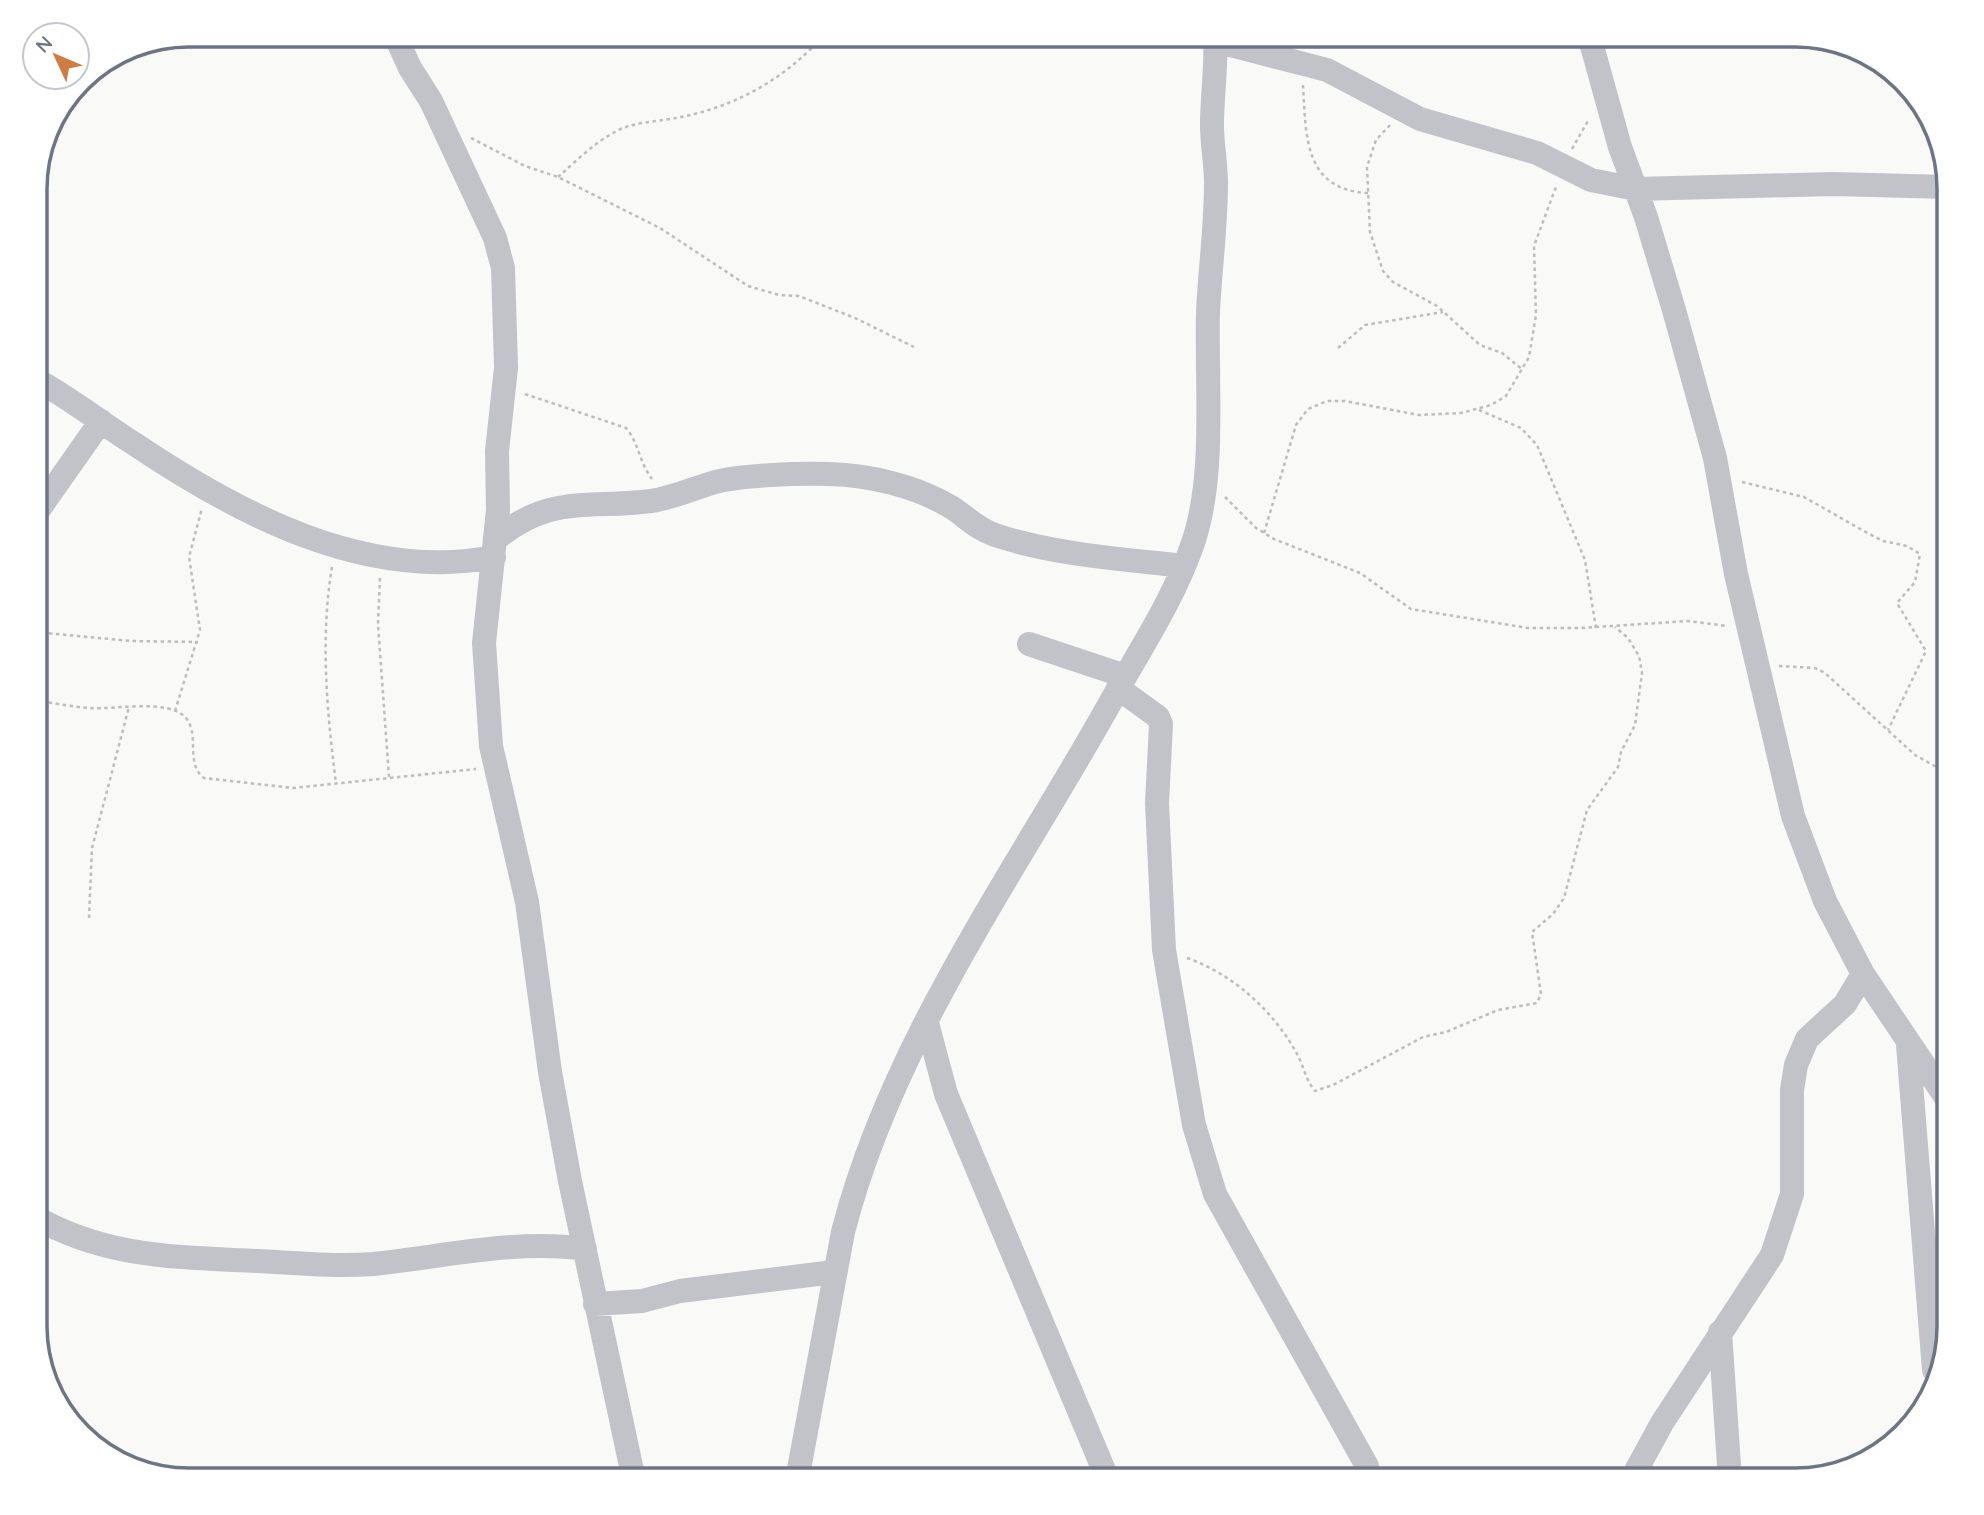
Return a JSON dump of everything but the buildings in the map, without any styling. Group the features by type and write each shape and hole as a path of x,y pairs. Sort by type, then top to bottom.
{"street":[{"path":"401,47 495,238 503,268 503,390 497,451 498,510 484,643 491,746 527,902 550,1072 595,1304 631,1468"},
{"path":"799,1468 834,1272 852,1193 872,1141 927,1023 983,915 1022,856 1173,593 1204,499 1208,310 1216,181 1212,127 1215,47"},
{"path":"1244,47 1327,71 1403,111 1440,126 1537,153 1595,182 1636,189 1833,184 1937,187"},
{"path":"1592,47 1697,391 1718,475 1749,630 1797,827 1825,901 1863,974 1937,1085"},
{"path":"48,387 242,509 336,545 398,561 440,563 494,548 522,520 544,510 668,497 728,480 828,474 856,477 928,495 954,509 965,520 996,536 1083,554 1184,566"},
{"path":"48,496 101,421"},
{"path":"1029,644 1122,682 1158,717 1161,724 1157,803 1164,950 1195,1125 1215,1194 1367,1466"},
{"path":"1638,1468 1720,1332 1772,1255 1792,1194 1792,1090 1801,1051 1819,1025 1844,1004 1863,974"},
{"path":"927,1023 946,1094 1103,1468"},
{"path":"1908,1045 1933,1358"},
{"path":"48,1223 98,1244 137,1254 185,1260 339,1266 482,1251 560,1246 584,1249"},
{"path":"595,1304 642,1301 680,1291 834,1272"},
{"path":"1720,1332 1729,1468"}],"path":[{"path":"558,177 613,132 631,125 708,111 751,92 799,63 813,47"},
{"path":"1303,65 1303,109 1310,153 1329,181 1340,189 1368,193"},
{"path":"1264,533 1296,425 1308,409 1327,401 1345,401 1419,415 1461,413 1506,396 1529,357 1536,315 1534,258 1537,234 1587,122 1607,97"},
{"path":"1403,111 1376,140 1367,167 1370,232 1383,271 1392,282 1425,298 1468,337 1486,348 1502,353 1523,370"},
{"path":"444,130 496,149 525,166 558,177 680,239 748,286 779,295 799,296 855,318 914,347"},
{"path":"1338,348 1364,325 1443,312"},
{"path":"503,390 521,393 626,428 634,439 643,467 668,497"},
{"path":"1477,409 1521,428 1537,445 1585,560 1596,628"},
{"path":"1718,475 1804,497 1883,541 1907,546 1920,554 1915,582 1897,603 1926,651 1888,730"},
{"path":"1205,477 1264,533 1294,550 1360,573 1411,609 1504,626 1596,628 1688,621 1749,630"},
{"path":"175,712 200,630 188,557 207,488"},
{"path":"336,545 327,600 326,632 330,729 337,783"},
{"path":"380,557 378,624 389,778"},
{"path":"1164,950 1216,972 1245,992 1285,1033 1315,1091 1333,1085 1423,1037 1446,1032 1498,1010 1537,1003 1541,994 1531,932 1553,914 1564,898 1587,810 1618,767 1634,725 1642,673 1639,656 1628,638 1615,627"},
{"path":"48,633 131,641 198,642"},
{"path":"1758,667 1803,667 1825,673 1915,755 1937,767"},
{"path":"48,702 89,708 154,706 175,712 190,724 194,767 204,778 293,788 496,767"},
{"path":"89,918 92,848 129,707"}]}
